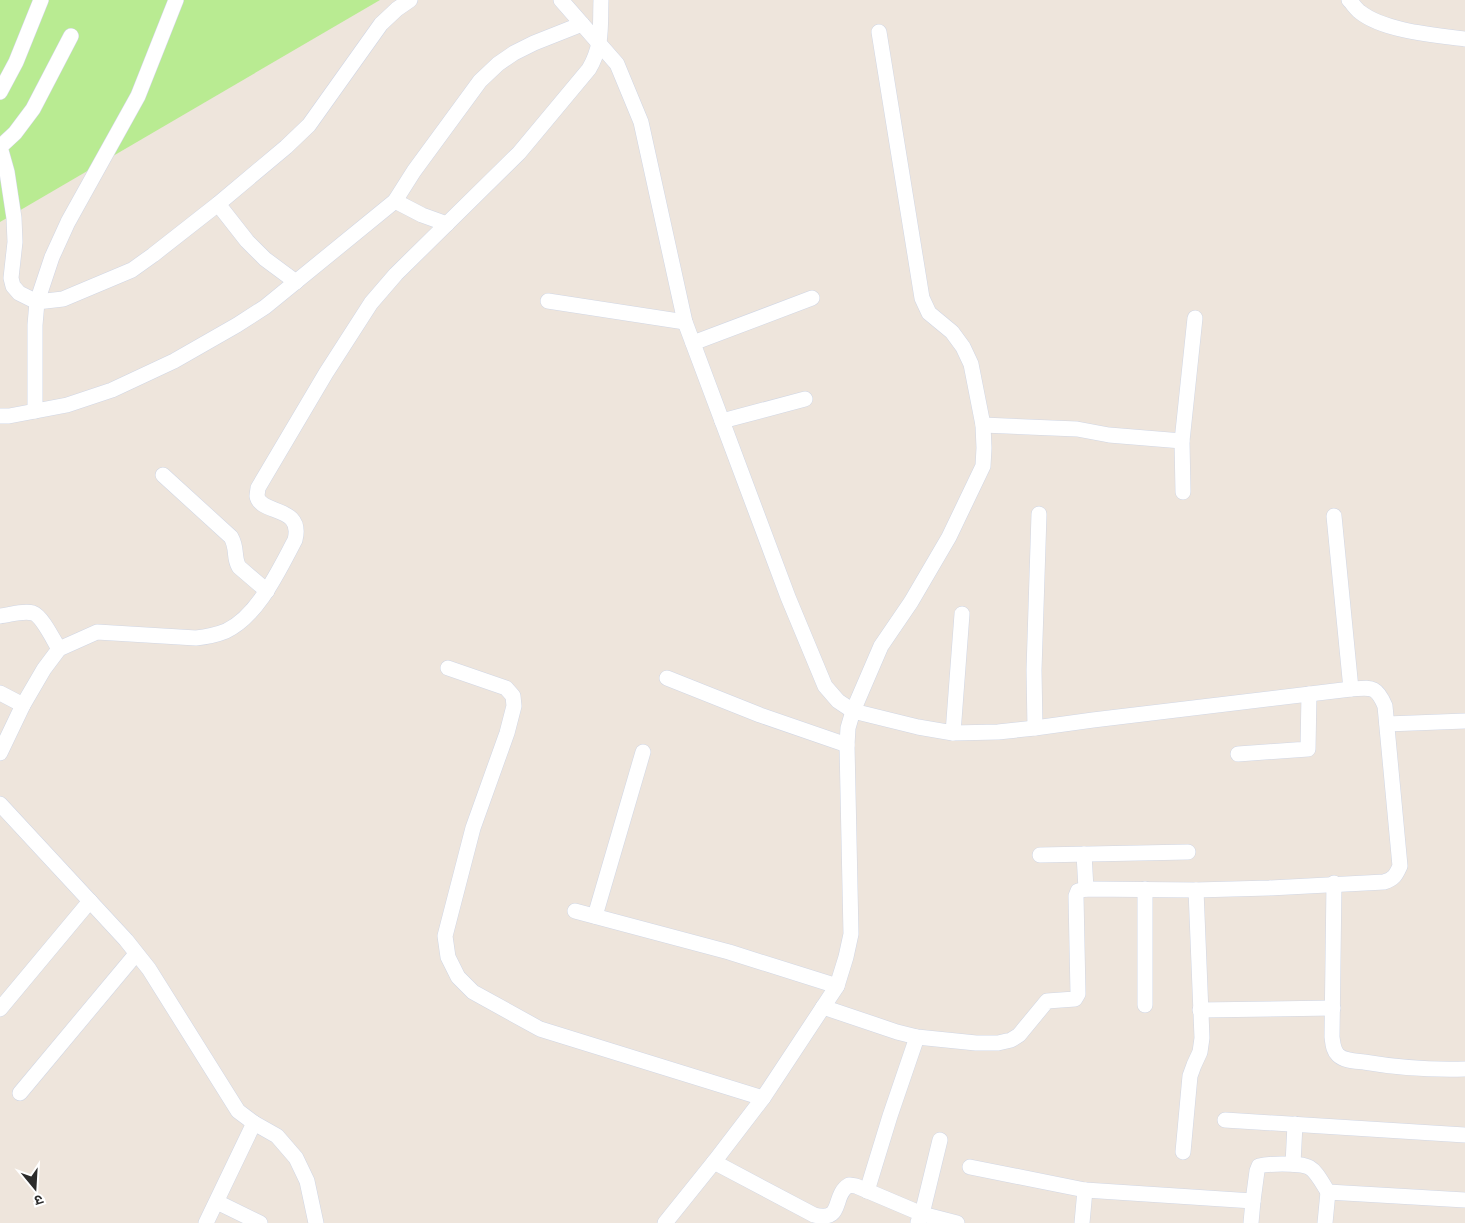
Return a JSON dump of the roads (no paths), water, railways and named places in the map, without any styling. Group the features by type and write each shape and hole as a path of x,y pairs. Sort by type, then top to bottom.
{"street":[{"path":"0,92 16,62 41,0"},
{"path":"36,411 35,325 37,302 52,257 68,222 138,96 176,0"},
{"path":"71,36 33,109 15,133 0,147 7,172 14,218 15,242 11,278 13,286 19,293 37,302 63,299 132,270 218,204 286,147 309,125 381,24 410,0"},
{"path":"561,0 617,64 640,122 685,322 788,597 825,686 838,701 853,711 918,728 953,733 998,732 1035,728 1351,689 1371,688 1380,694 1384,706 1400,866 1392,880 1269,888 1196,890 1086,889 1078,891 1076,896 1078,994 1075,999 1047,1001 1019,1035 1011,1040 998,1043 976,1043 917,1037 823,1007"},
{"path":"0,752 23,705 44,669 59,649 97,632 196,638 211,636 226,631 238,624 264,597 298,531 292,518 260,502 257,496 258,488 326,373 371,303 396,274 519,153 589,69 599,45 601,0"},
{"path":"1349,0 1359,11 1374,21 1414,32 1465,39"},
{"path":"0,416 67,406 112,390 174,360 265,307 394,201 480,81 498,64 534,43 582,24"},
{"path":"664,1223 763,1098 837,986 851,934 848,728 853,711 881,646 949,537 983,466 983,426 971,364 963,347 952,332 929,313 922,298 879,32"},
{"path":"394,201 422,215 447,224"},
{"path":"218,204 247,241 265,259 296,282"},
{"path":"693,343 812,298"},
{"path":"548,300 685,322"},
{"path":"1183,492 1182,440 1195,318"},
{"path":"722,421 805,399"},
{"path":"983,426 1078,429 1109,435 1182,440"},
{"path":"162,475 231,537 235,543 239,567 267,591"},
{"path":"1035,728 1034,670 1039,514"},
{"path":"1334,516 1351,689"},
{"path":"0,616 34,613 40,618 59,649"},
{"path":"953,733 962,614"},
{"path":"448,668 506,688 513,696 514,706 507,733 473,828 445,936 448,957 458,977 473,992 540,1029 763,1098"},
{"path":"666,678 760,715 847,745"},
{"path":"0,693 23,705"},
{"path":"1238,754 1308,748 1309,694"},
{"path":"1387,724 1465,721"},
{"path":"595,916 643,752"},
{"path":"0,804 90,901 149,969 238,1111 277,1136 296,1158 307,1182 316,1223"},
{"path":"1040,855 1188,852"},
{"path":"1084,854 1086,889"},
{"path":"1334,884 1333,1008 1334,1049 1338,1056 1347,1060 1399,1068 1430,1070 1465,1069"},
{"path":"1145,1006 1146,889"},
{"path":"1183,1152 1190,1076 1200,1052 1202,1038 1196,890"},
{"path":"0,1010 90,901"},
{"path":"575,911 730,952 837,986"},
{"path":"20,1093 136,954"},
{"path":"1200,1010 1333,1008"},
{"path":"867,1191 917,1037"},
{"path":"1225,1120 1465,1135"},
{"path":"206,1223 254,1123"},
{"path":"1293,1164 1296,1124"},
{"path":"920,1218 940,1140"},
{"path":"714,1162 814,1215 830,1216 835,1211 843,1188 849,1185 867,1191 920,1218 957,1223"},
{"path":"1251,1223 1259,1166 1265,1164 1303,1164 1316,1172 1328,1192 1325,1223"},
{"path":"970,1167 1085,1190 1253,1201"},
{"path":"1082,1223 1085,1190"},
{"path":"1328,1192 1465,1200"},
{"path":"217,1202 260,1223"}]}
